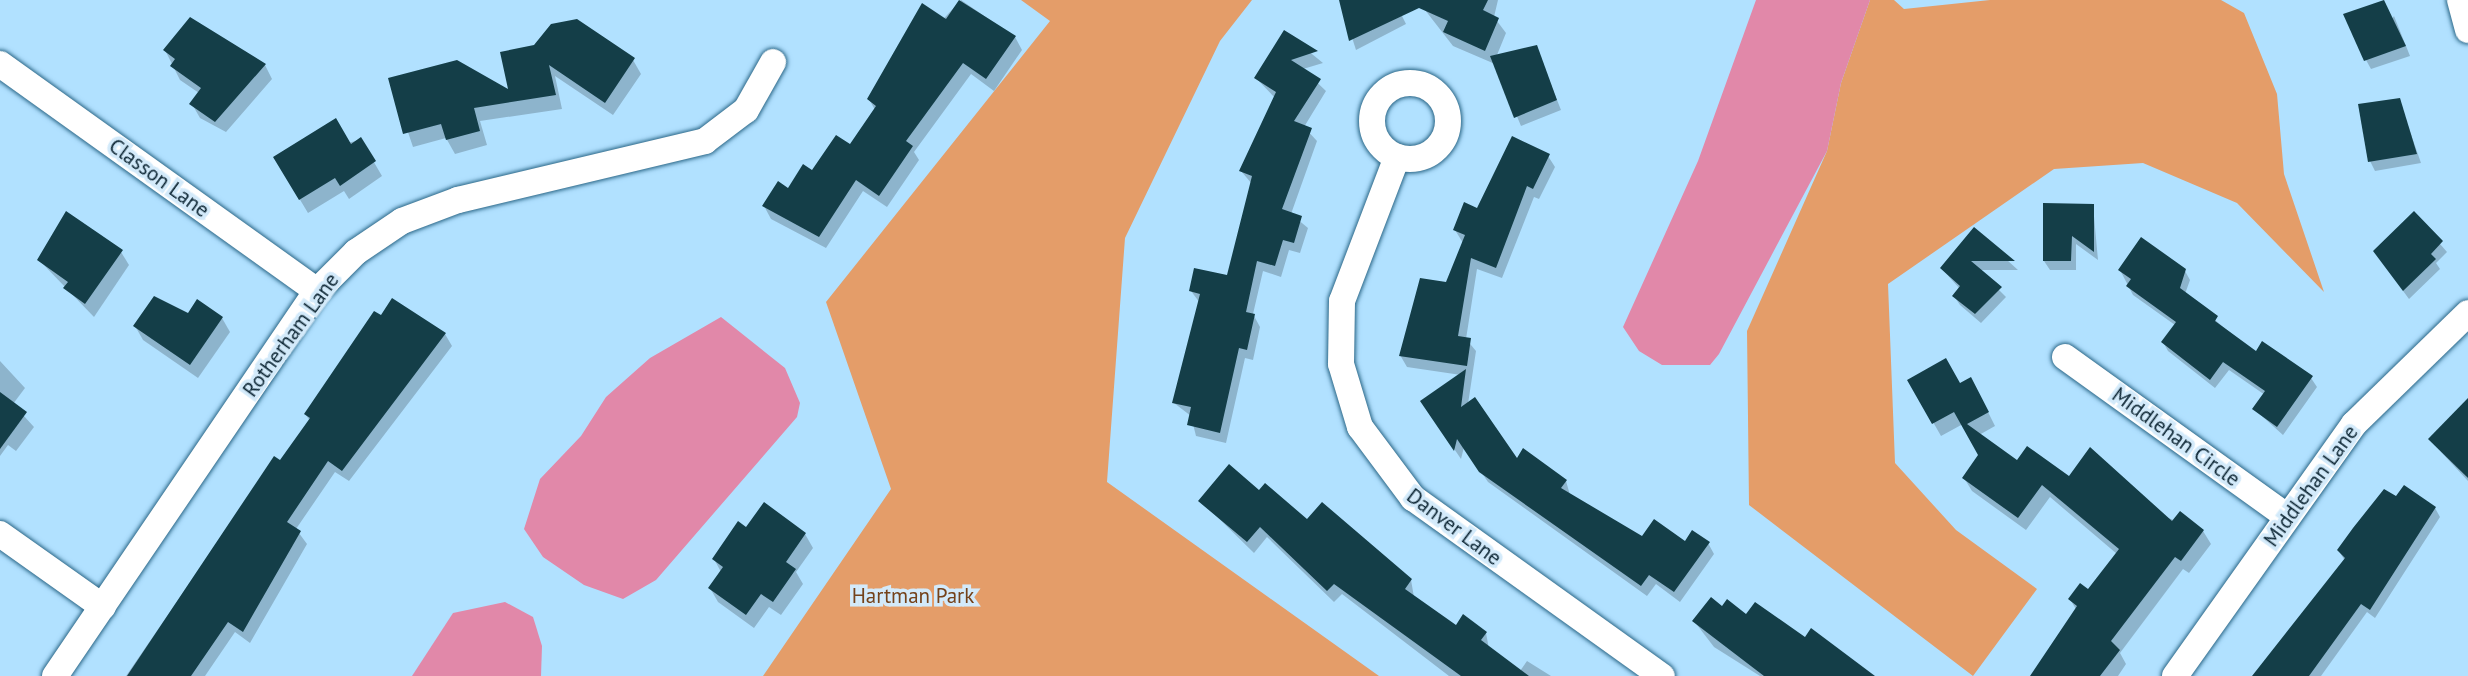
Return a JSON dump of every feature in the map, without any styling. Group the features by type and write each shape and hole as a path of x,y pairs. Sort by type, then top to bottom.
{"street":[{"path":"2460,0 2468,30"},
{"name":"Rotherham Lane","path":"55,676 317,291 356,252 402,221 458,200 705,141 746,110 773,62"},
{"name":"Classon Lane","path":"0,64 317,291"},
{"name":"Danver Lane","path":"1397,157 1342,301 1341,364 1360,427 1412,498 1662,676"},
{"name":"Middlehan Lane","path":"2175,676 2354,425 2468,313"},
{"name":"Middlehan Circle","path":"2065,357 2288,517"},
{"path":"0,534 103,607"}],"green space":[{"name":"Hartman Park","path":"1021,0 1252,0 1220,41 1125,238 1107,482 1379,676 763,676 891,489 826,302 1050,21"},
{"path":"1870,0 1894,0 1904,9 1990,0 2221,0 2244,13 2277,94 2284,174 2324,292 2237,203 2143,163 2054,169 1888,284 1895,463 1956,530 2037,589 1973,676 1749,505 1747,331 1827,151 1841,83"}],"shaded area":[{"path":"1756,0 1870,0 1841,83 1827,151 1719,354 1710,365 1662,365 1639,351 1623,327 1698,161"},
{"path":"721,317 785,368 800,403 797,417 656,580 623,599 584,585 543,557 524,529 540,479 581,436 606,397 650,358"},
{"path":"505,602 533,617 542,646 541,676 412,676 453,613"}],"building":[{"path":"959,0 1016,36 986,79 963,63 906,141 913,146 879,196 856,180 819,237 762,206 778,181 788,188 803,164 812,170 836,135 850,144 876,106 867,99 922,3 946,19"},
{"path":"1339,0 1488,0 1483,10 1499,18 1485,51 1443,32 1448,21 1419,8 1349,41"},
{"path":"2384,0 2406,46 2364,61 2343,14"},
{"path":"190,17 266,64 215,122 189,104 201,88 170,66 175,59 163,50"},
{"path":"577,19 635,58 605,103 549,65 556,95 474,108 480,131 446,140 441,124 403,134 388,78 457,60 508,89 500,52 534,45 551,24"},
{"path":"1284,30 1318,51 1291,60 1321,79 1294,121 1312,128 1282,209 1302,216 1294,243 1283,240 1275,266 1257,261 1246,312 1255,314 1247,350 1239,348 1220,433 1187,425 1191,407 1172,403 1200,294 1189,291 1194,268 1227,275 1252,176 1239,171 1276,92 1254,78"},
{"path":"1537,45 1557,100 1514,118 1490,56"},
{"path":"2400,98 2417,154 2368,162 2358,104"},
{"path":"336,118 351,144 361,137 376,161 340,186 335,178 299,200 273,157"},
{"path":"1512,136 1550,154 1533,189 1527,186 1496,268 1471,258 1458,336 1471,338 1467,366 1399,356 1420,278 1446,282 1465,235 1453,230 1464,202 1477,208"},
{"path":"2043,203 2094,204 2094,252 2072,236 2071,261 2043,261"},
{"path":"66,211 123,250 85,304 63,288 68,282 37,260"},
{"path":"2414,211 2443,241 2431,254 2436,259 2403,291 2373,251"},
{"path":"1974,227 2015,261 1971,261 2002,287 1975,314 1952,296 1960,286 1940,268"},
{"path":"2141,237 2186,269 2180,288 2218,316 2215,321 2256,351 2262,341 2313,376 2277,427 2252,409 2265,391 2223,362 2210,380 2161,342 2176,322 2126,286 2131,279 2118,270"},
{"path":"154,296 188,313 197,299 223,317 190,365 133,326"},
{"path":"392,298 446,333 342,471 328,461 287,522 301,531 243,632 228,622 191,676 127,676 274,456 280,460 310,418 304,414 374,311 381,315"},
{"path":"1946,358 1960,383 1971,377 1989,412 1967,424 2017,460 2027,446 2069,476 2090,447 2172,521 2180,511 2204,530 2181,561 2175,557 2111,641 2120,650 2100,676 2030,676 2077,606 2068,599 2080,583 2088,589 2119,549 2042,485 2018,518 1962,478 1978,455 1954,412 1932,424 1907,380"},
{"path":"1466,369 1461,407 1475,397 1517,458 1523,448 1567,480 1561,488 1642,536 1654,519 1685,541 1692,530 1710,542 1674,592 1649,575 1641,586 1479,472 1457,439 1454,451 1420,401"},
{"path":"0,392 27,412 0,449"},
{"path":"2468,398 2468,478 2428,439"},
{"path":"1229,464 1259,490 1265,483 1307,519 1322,502 1412,579 1405,589 1456,625 1463,614 1487,632 1481,640 1529,676 1461,676 1334,584 1327,591 1260,527 1247,542 1198,501"},
{"path":"2404,485 2436,507 2370,610 2361,604 2309,676 2252,676 2345,558 2337,550 2384,489 2396,496"},
{"path":"764,502 806,533 786,562 796,569 773,602 761,594 746,615 708,588 723,567 712,559 738,521 746,527"},
{"path":"1711,597 1722,606 1727,599 1746,614 1755,602 1805,637 1811,628 1875,676 1764,676 1692,621"}]}
